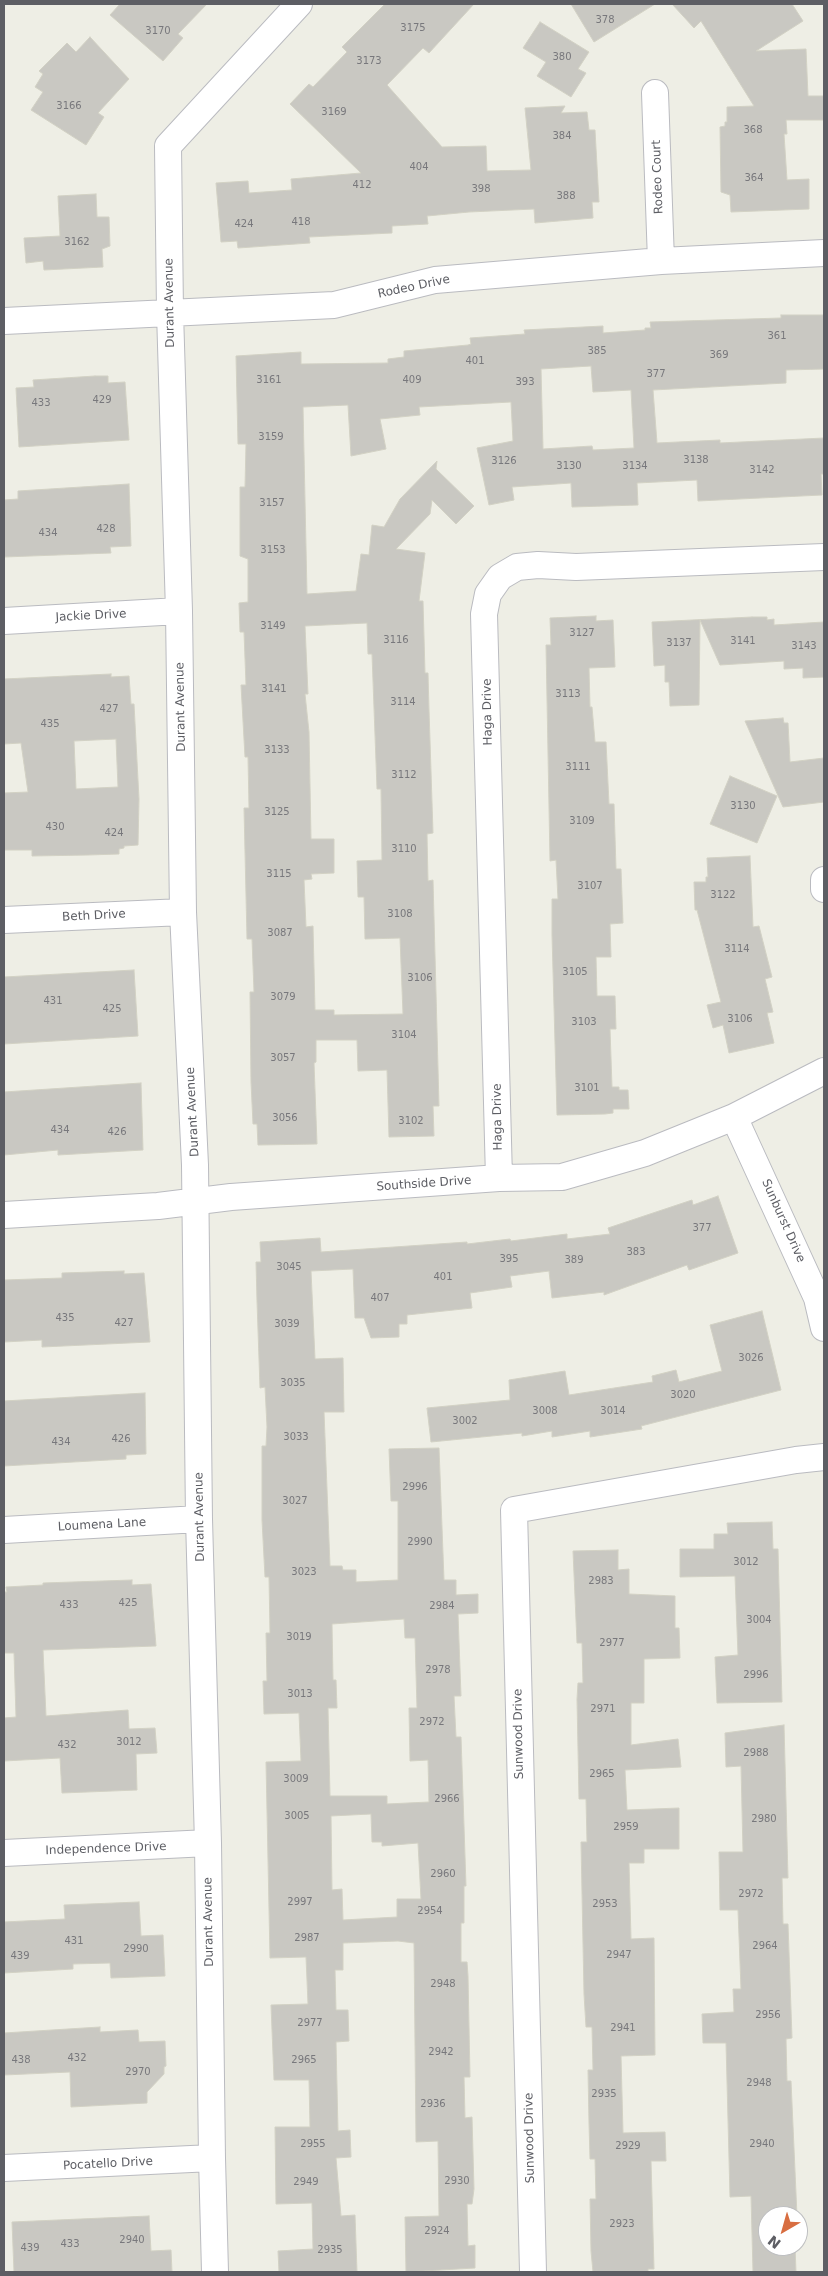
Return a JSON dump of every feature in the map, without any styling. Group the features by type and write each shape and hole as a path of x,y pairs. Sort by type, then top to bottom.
{"street":[{"name":"Durant Avenue","path":"215,2272 208,1843 199,1519 196,1201 184,912 168,146 299,4"},
{"name":"Rodeo Court","path":"655,93 662,261"},
{"name":"Rodeo Drive","path":"4,321 334,304 436,280 662,261 824,253"},
{"name":"Haga Drive","path":"499,1178 484,614 488,594 500,577 517,567 576,568 824,557"},
{"name":"Jackie Drive","path":"4,621 179,612"},
{"path":"824,880 824,888"},
{"name":"Beth Drive","path":"4,920 184,912"},
{"name":"Southside Drive","path":"4,1215 158,1206 196,1201 499,1178 562,1177 645,1154 734,1117 824,1071"},
{"name":"Sunburst Drive","path":"734,1117 818,1298 824,1328"},
{"name":"Sunwood Drive","path":"533,2272 514,1510 796,1460 824,1457"},
{"name":"Loumena Lane","path":"4,1530 199,1519"},
{"name":"Independence Drive","path":"4,1853 208,1843"},
{"name":"Pocatello Drive","path":"4,2168 212,2158"}],"building":[{"path":"120,4 207,4 178,34 183,38 163,61 110,15"},
{"path":"385,4 474,4 429,53 423,48 387,85 442,147 486,146 487,171 531,170 525,108 565,106 561,113 587,112 589,130 595,130 599,202 592,202 593,218 535,223 534,209 469,212 427,216 428,224 392,226 392,233 309,237 310,243 238,248 237,241 221,242 216,183 248,181 249,193 292,190 291,179 361,173 290,104 309,84 313,87 347,52 342,47"},
{"path":"571,4 655,4 594,42"},
{"path":"672,4 792,4 803,21 756,51 806,49 808,96 824,96 824,120 786,120 787,134 784,134 787,180 809,179 809,209 731,212 730,195 721,192 720,127 725,126 725,122 727,122 727,107 754,106 701,21 694,28"},
{"path":"540,22 589,52 578,69 586,73 571,97 537,76 546,62 523,48"},
{"path":"90,37 129,79 98,113 104,117 86,145 31,110 43,92 35,87 43,74 39,71 67,43 76,52"},
{"path":"96,194 97,217 109,217 110,246 102,249 103,267 44,270 43,261 26,263 24,238 60,236 58,196"},
{"path":"781,315 824,315 824,369 786,370 786,383 653,390 657,443 720,440 720,443 824,438 824,474 821,474 822,495 698,501 697,480 637,483 638,505 572,507 571,483 512,487 514,500 489,505 477,448 513,441 511,402 419,407 420,415 380,419 386,449 351,456 348,405 303,407 307,594 356,591 361,554 369,555 372,525 384,527 400,499 437,461 436,469 474,506 456,524 432,500 430,514 396,549 425,553 419,601 423,601 425,673 428,673 433,833 427,834 428,881 433,880 439,1106 433,1106 434,1136 389,1137 387,1070 358,1071 357,1040 316,1040 316,1062 314,1063 317,1144 258,1145 257,1124 253,1124 251,1082 250,992 254,992 252,939 247,939 244,808 249,808 248,757 245,757 241,685 246,685 244,632 240,632 239,603 248,602 248,559 240,556 240,487 245,487 246,444 238,444 236,356 301,352 301,364 388,363 388,359 404,357 404,351 468,345 471,344 470,338 525,334 524,330 603,326 603,333 645,330 645,328 651,328 650,322 781,318","holes":["591,366 593,392 631,390 634,448 593,450 592,446 543,449 541,369","367,623 368,654 372,654 377,789 381,789 382,860 357,861 358,897 364,897 365,939 400,938 403,1014 334,1015 334,1010 315,1010 313,926 306,927 304,880 312,879 311,874 334,873 334,839 311,839 309,732 305,694 308,694 305,626"]},
{"path":"108,376 108,383 125,382 129,440 19,447 16,388 34,387 33,380"},
{"path":"129,484 131,546 110,547 111,553 4,557 4,500 18,499 18,491"},
{"path":"596,616 596,621 613,620 615,667 589,668 590,707 592,707 595,742 606,742 609,804 614,804 616,869 621,869 623,923 610,924 611,957 596,957 597,996 615,996 616,1029 610,1029 612,1087 619,1087 619,1090 628,1090 629,1109 613,1109 613,1113 605,1114 557,1115 552,899 558,899 556,860 550,861 546,645 551,645 550,618"},
{"path":"767,617 767,620 774,619 774,625 824,622 824,677 803,678 803,668 784,669 784,661 720,665 700,620 699,705 670,706 669,682 665,682 665,665 654,666 652,622"},
{"path":"111,674 111,677 129,676 131,704 134,704 139,799 138,845 124,846 124,848 119,849 119,854 32,856 32,850 4,850 4,793 28,792 21,743 4,744 4,679","holes":["116,739 118,787 76,789 74,741"]},
{"path":"783,718 784,723 788,723 790,762 824,758 824,802 783,807 745,721"},
{"path":"730,776 777,796 757,843 710,824"},
{"path":"750,856 753,927 759,926 772,977 765,979 773,1012 767,1013 774,1043 729,1053 723,1025 713,1028 707,1005 721,1002 697,910 695,910 694,882 706,882 706,877 708,877 707,858"},
{"path":"134,970 138,1036 4,1044 4,977"},
{"path":"141,1083 143,1150 58,1155 58,1150 4,1155 4,1092"},
{"path":"718,1196 738,1253 689,1270 687,1265 604,1295 604,1292 552,1298 549,1271 510,1276 512,1287 470,1293 472,1308 407,1315 407,1324 399,1324 399,1337 371,1338 364,1318 355,1318 353,1269 311,1271 315,1359 343,1358 344,1412 324,1412 330,1566 342,1566 343,1570 356,1570 356,1582 398,1580 398,1501 391,1501 389,1449 439,1448 444,1580 456,1580 456,1595 478,1594 478,1613 458,1614 461,1696 454,1696 456,1737 461,1737 466,1886 464,1886 464,1923 461,1923 461,1962 467,1962 468,1976 470,2077 464,2077 465,2118 472,2117 474,2189 472,2204 467,2204 468,2246 475,2245 475,2268 406,2272 405,2217 439,2216 438,2141 416,2142 414,1943 398,1941 343,1943 343,1970 335,1970 336,2010 348,2010 349,2041 336,2042 338,2131 350,2130 351,2157 336,2158 341,2216 355,2215 357,2272 279,2272 278,2251 313,2249 312,2203 276,2204 275,2127 310,2127 309,2080 274,2080 271,2005 308,2004 306,1957 270,1958 266,1762 301,1761 299,1713 264,1714 263,1681 267,1681 266,1633 270,1633 269,1577 265,1577 262,1520 262,1446 266,1446 267,1427 265,1387 260,1388 256,1262 261,1262 260,1242 320,1238 321,1252 467,1242 467,1244 510,1239 511,1241 567,1234 567,1239 610,1234 608,1228 692,1200 693,1205","holes":["404,1619 405,1638 415,1638 417,1708 409,1708 410,1761 428,1760 429,1802 387,1804 387,1796 330,1796 328,1708 337,1708 336,1680 333,1680 332,1624","371,1814 372,1842 382,1842 382,1846 418,1843 421,1899 397,1899 397,1917 343,1920 342,1889 332,1890 331,1816"]},
{"path":"124,1271 124,1274 144,1273 150,1342 42,1347 42,1340 4,1342 4,1280 62,1278 62,1273"},
{"path":"762,1311 781,1390 641,1426 642,1429 590,1437 590,1431 552,1437 552,1431 522,1436 522,1433 431,1442 427,1408 510,1400 509,1380 565,1371 569,1395 653,1382 652,1376 676,1370 679,1382 722,1371 710,1325"},
{"path":"145,1393 146,1454 126,1455 126,1459 4,1466 4,1401"},
{"path":"772,1522 773,1549 778,1549 782,1702 717,1703 715,1657 738,1655 735,1576 680,1577 680,1549 714,1549 714,1534 728,1534 727,1523"},
{"path":"618,1550 618,1570 629,1569 629,1594 675,1596 675,1628 679,1628 680,1658 644,1659 644,1703 631,1703 631,1745 678,1739 681,1767 625,1770 627,1810 679,1808 679,1849 644,1849 644,1863 629,1863 631,1939 654,1938 655,2055 621,2056 623,2133 665,2132 666,2161 651,2161 654,2269 648,2269 648,2272 593,2272 591,2251 590,2199 596,2199 595,2159 590,2159 589,2123 588,2070 593,2070 592,2027 586,2027 584,1994 581,1842 587,1842 586,1799 579,1799 577,1699 578,1683 583,1683 582,1643 577,1643 573,1551"},
{"path":"132,1580 132,1585 151,1584 156,1646 43,1650 46,1716 128,1710 129,1729 155,1728 157,1753 136,1754 137,1790 62,1793 60,1758 4,1761 4,1718 16,1717 14,1653 4,1653 4,1592 7,1592 6,1587 43,1585 43,1583"},
{"path":"784,1725 788,1878 782,1878 783,1924 788,1924 792,2038 786,2039 787,2081 791,2081 797,2206 758,2206 758,2256 795,2256 796,2272 753,2272 751,2196 730,2197 726,2043 703,2043 702,2014 734,2012 733,1989 741,1989 738,1910 720,1910 719,1852 743,1852 741,1766 726,1767 725,1733"},
{"path":"139,1902 141,1936 163,1935 165,1976 111,1978 110,1963 73,1964 73,1969 4,1973 4,1922 65,1919 64,1905"},
{"path":"100,2027 100,2032 138,2030 139,2042 165,2041 166,2066 164,2067 164,2074 147,2092 147,2103 71,2107 70,2072 4,2075 4,2033"},
{"path":"149,2216 151,2251 171,2250 172,2272 14,2272 12,2222"}]}
